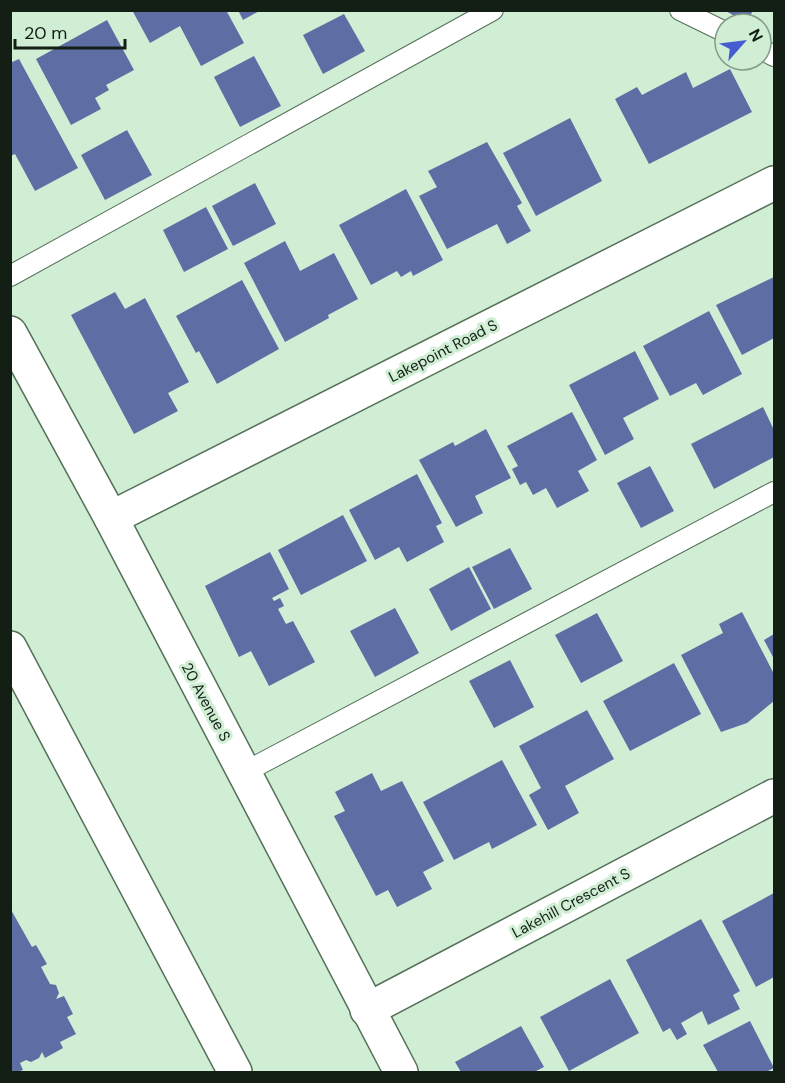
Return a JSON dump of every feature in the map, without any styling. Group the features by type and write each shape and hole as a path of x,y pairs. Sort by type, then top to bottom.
{"street":[{"name":"Lakepoint Road S","path":"111,518 774,183"},
{"name":"20 Avenue S","path":"10,333 111,518 401,1072"},
{"path":"10,648 235,1072"},
{"name":"Lakehill Crescent S","path":"367,1010 774,795"}],"lane":[{"path":"10,276 494,10"},
{"path":"680,10 713,26"},
{"path":"243,773 774,492"}],"building":[{"path":"132,10 226,10 244,43 201,66 180,26 150,43"},
{"path":"238,10 261,10 243,20"},
{"path":"724,10 753,10 752,12"},
{"path":"344,14 365,51 323,74 303,35"},
{"path":"107,20 134,70 106,85 109,90 95,98 101,109 71,125 36,59"},
{"path":"254,56 281,106 240,127 214,77"},
{"path":"19,59 78,168 35,191 15,154 10,156 10,63"},
{"path":"686,72 693,88 724,72 732,72 752,112 649,164 615,99 637,87 642,95"},
{"path":"570,118 602,181 536,216 503,153"},
{"path":"127,130 152,175 105,200 81,155"},
{"path":"487,142 522,203 517,206 531,231 507,244 497,224 447,249 419,196 437,187 428,171"},
{"path":"255,183 276,224 233,246 212,206"},
{"path":"406,189 443,260 413,276 411,271 401,277 397,271 371,285 339,225"},
{"path":"206,207 228,249 184,272 163,230"},
{"path":"285,241 300,271 334,253 358,299 285,342 244,263"},
{"path":"774,277 774,338 742,355 716,305"},
{"path":"242,280 279,349 217,384 199,351 196,353 176,316"},
{"path":"115,292 125,309 145,298 189,382 168,393 178,411 134,434 71,315"},
{"path":"709,311 742,374 703,395 696,383 670,396 643,346"},
{"path":"635,351 659,399 623,418 634,439 605,455 569,385"},
{"path":"763,407 774,430 774,457 714,489 691,444"},
{"path":"572,412 597,460 578,471 589,491 557,508 546,488 533,495 526,482 520,485 512,469 518,466 507,446"},
{"path":"486,429 511,478 475,496 483,513 456,527 419,460 453,442 455,446"},
{"path":"650,466 674,511 641,528 617,483"},
{"path":"417,474 442,523 436,526 444,542 407,562 399,547 375,560 349,510"},
{"path":"343,515 367,561 301,595 278,550"},
{"path":"510,548 532,589 494,609 472,567"},
{"path":"270,552 289,589 272,598 274,601 280,598 284,606 278,609 286,624 293,621 315,662 269,686 251,651 239,657 205,586"},
{"path":"469,567 491,609 451,631 429,589"},
{"path":"395,608 419,653 375,677 350,631"},
{"path":"742,612 774,674 774,701 747,723 721,732 681,655 723,633 719,624"},
{"path":"597,613 623,661 581,683 555,635"},
{"path":"774,634 774,659 764,640"},
{"path":"510,660 534,707 494,728 469,681"},
{"path":"674,663 701,714 630,751 603,701"},
{"path":"587,710 614,759 565,786 579,813 548,830 529,795 541,788 519,746"},
{"path":"502,760 537,825 492,849 489,842 454,860 423,802"},
{"path":"372,773 381,791 402,781 444,861 423,872 432,889 397,907 388,890 376,896 334,816 345,811 335,792"},
{"path":"774,893 774,977 756,987 722,921"},
{"path":"10,908 32,947 36,945 47,964 41,967 50,984 56,985 59,993 56,999 64,996 73,1014 67,1017 76,1034 60,1042 63,1048 45,1058 42,1052 39,1058 31,1062 26,1060 20,1063 23,1070 17,1072 10,1072"},
{"path":"701,919 740,991 733,995 740,1009 708,1025 702,1011 681,1023 687,1034 677,1040 670,1028 663,1032 626,960"},
{"path":"610,979 639,1033 569,1071 540,1017"},
{"path":"750,1021 774,1068 766,1072 718,1072 703,1045"},
{"path":"521,1026 544,1067 534,1072 461,1072 455,1062"}]}
